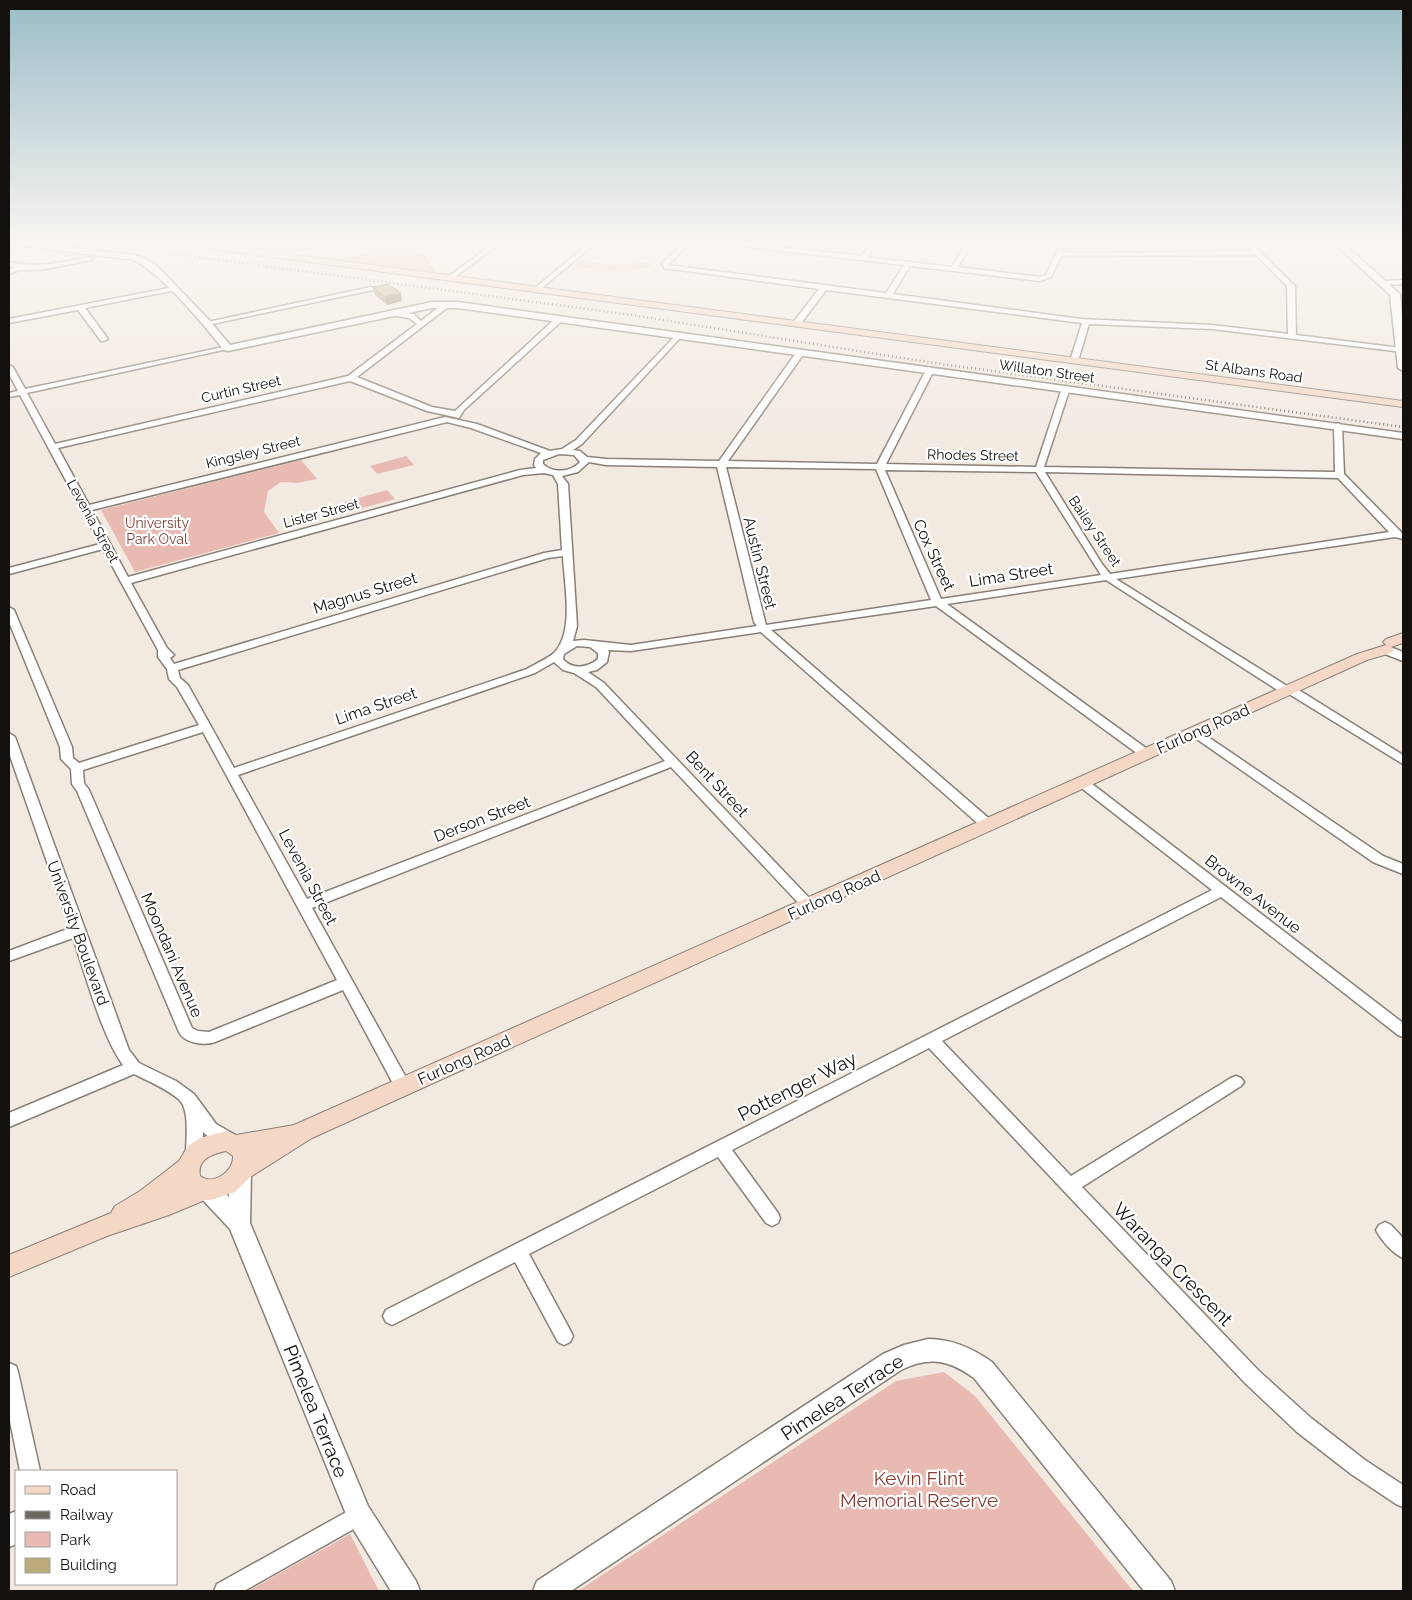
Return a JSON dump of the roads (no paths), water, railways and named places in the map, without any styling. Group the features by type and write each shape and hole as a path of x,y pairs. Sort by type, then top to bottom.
{"main road":[{"name":"St Albans Road","path":"740,317 1403,404"},
{"name":"Furlong Road","path":"241,1172 304,1131 1362,657 1395,647"},
{"name":"Furlong Road","path":"235,1144 304,1131"},
{"path":"9,1266 102,1227 161,1208 206,1190 226,1185 241,1172 244,1164 244,1152 235,1144 217,1142 201,1149 148,1198 102,1227"},
{"path":"190,1161 190,1182 206,1190"}],"street":[{"path":"9,321 31,317"},
{"path":"87,317 104,339"},
{"path":"9,395 228,348 201,317"},
{"path":"207,323 238,317"},
{"name":"Willaton Street","path":"228,348 377,317"},
{"path":"412,317 421,324"},
{"name":"Curtin Street","path":"52,447 351,378 431,317"},
{"name":"Willaton Street","path":"543,317 1403,436"},
{"path":"796,324 802,317"},
{"path":"1052,317 1086,321 1212,327 1292,337 1402,360 1398,317"},
{"path":"1292,317 1292,337"},
{"path":"449,415 560,319"},
{"path":"1074,361 1086,321"},
{"path":"565,451 579,442 678,335"},
{"path":"721,465 800,352"},
{"name":"Levenia Street","path":"9,366 163,650 163,657 176,667 175,679 182,685 206,727 402,1087"},
{"path":"880,467 930,370"},
{"path":"351,378 449,415 528,448 556,473 563,484 572,626 561,652"},
{"path":"1040,471 1040,465 1066,388"},
{"name":"Kingsley Street","path":"86,509 428,423 449,415"},
{"path":"1338,426 1340,476 1400,536"},
{"path":"563,484 581,459 579,442"},
{"path":"565,451 581,459"},
{"name":"Lister Street","path":"126,581 523,472 565,451"},
{"name":"Rhodes Street","path":"581,459 606,462 721,465 1340,476"},
{"name":"Austin Street","path":"721,465 757,614 763,628 988,826"},
{"name":"Cox Street","path":"880,467 880,473 939,602 1146,754"},
{"name":"Bailey Street","path":"1040,471 1098,565 1108,577 1403,760"},
{"path":"556,473 571,472"},
{"name":"Lima Street","path":"231,773 531,671 576,644 631,648 1108,577 1400,536"},
{"path":"9,571 106,545"},
{"name":"Magnus Street","path":"176,667 537,558 567,552"},
{"name":"Moondani Avenue","path":"9,610 66,747 67,759 82,767 78,784 83,790 186,1032 196,1037 210,1038 345,983"},
{"path":"572,626 593,645 604,652 596,674 600,686"},
{"name":"Lima Street","path":"531,671 572,669 600,663 631,648"},
{"name":"Bent Street","path":"561,652 559,663 600,686 809,906"},
{"path":"82,767 206,727"},
{"path":"1195,732 1378,859 1403,869"},
{"name":"University Boulevard","path":"9,737 109,1019 123,1053 134,1067"},
{"name":"Derson Street","path":"303,906 673,762"},
{"name":"Browne Avenue","path":"1082,783 1403,1031"},
{"name":"Pottenger Way","path":"392,1316 1221,891"},
{"path":"9,956 77,931"},
{"name":"Waranga Crescent","path":"931,1040 1252,1377 1304,1425 1358,1467 1403,1497"},
{"path":"9,1120 134,1067 171,1085 188,1099 210,1129 235,1144"},
{"path":"1069,1186 1236,1082"},
{"path":"188,1099 196,1122 190,1161"},
{"path":"721,1148 772,1218"},
{"name":"Pimelea Terrace","path":"239,1223 241,1172"},
{"name":"Pimelea Terrace","path":"206,1190 239,1223 359,1515 406,1591"},
{"path":"1385,1230 1403,1250"},
{"path":"519,1252 564,1336"},
{"name":"Pimelea Terrace","path":"547,1591 892,1362 905,1355 920,1351 936,1350 963,1356 983,1370 1161,1591"},
{"path":"9,1372 30,1470"},
{"path":"224,1591 359,1515"},
{"path":"9,1537 15,1523"}],"railway":[{"path":"642,317 934,363 1403,427"}],"park label":[{"name":"University Park Oval","path":"157,532"},
{"name":"Kevin Flint Memorial Reserve","path":"919,1489"}]}
